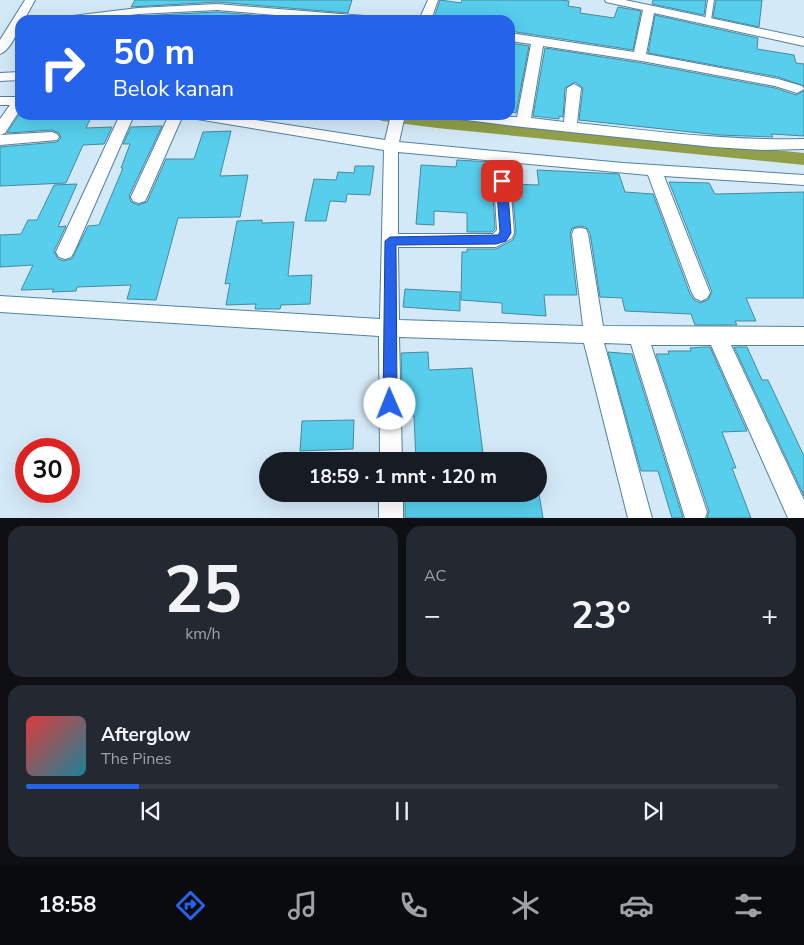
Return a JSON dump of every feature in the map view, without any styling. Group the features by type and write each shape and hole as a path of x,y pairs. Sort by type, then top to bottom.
{"street":[{"path":"22,15 30,0"},
{"path":"427,15 433,0"},
{"path":"610,0 804,42"},
{"path":"105,15 138,11 211,7 313,15"},
{"path":"639,56 649,8"},
{"path":"0,50 15,29"},
{"path":"515,38 639,56 778,83 797,89"},
{"path":"524,123 538,41"},
{"path":"0,77 15,76"},
{"path":"570,127 574,88"},
{"path":"0,101 15,100"},
{"path":"0,130 15,106"},
{"path":"65,252 125,120"},
{"path":"139,197 174,120"},
{"path":"233,120 392,142 654,170 804,180"},
{"path":"391,452 390,241 392,142 397,120"},
{"path":"498,120 713,142 800,148"},
{"path":"0,140 52,137"},
{"path":"654,170 701,293"},
{"path":"390,241 496,240 502,238 506,233 502,181"},
{"path":"580,234 593,333 640,518"},
{"path":"0,304 389,328 593,333 638,336 804,336"},
{"path":"717,335 800,518"},
{"path":"638,336 695,512"},
{"path":"391,502 391,518"}],"lane":[{"path":"708,20 711,0"}],"building":[{"path":"135,0 352,0 348,13 217,2 131,7"},
{"path":"440,0 461,3 462,0 560,0 569,1 568,6 581,8 580,13 614,18 618,7 641,11 633,50 515,32 515,15 435,15"},
{"path":"653,0 706,0 704,15 652,4"},
{"path":"716,0 762,0 759,27 713,17"},
{"path":"217,12 253,15 158,15"},
{"path":"655,15 758,38 757,49 794,55 796,63 804,64 804,86 778,77 648,53"},
{"path":"515,44 529,46 515,113"},
{"path":"545,48 642,63 775,88 796,95 804,91 804,136 771,134 773,137 719,135 579,120 583,88 575,82 565,88 563,117 559,116 559,119 533,116"},
{"path":"15,120 90,120 86,128 112,127 104,144 83,145 66,183 0,186 0,147 57,142 61,138 59,133 52,130 7,133"},
{"path":"162,126 129,196 131,202 138,205 147,202 166,159 194,159 203,132 231,131 220,176 248,175 240,217 178,218 156,300 127,299 131,285 77,287 76,291 52,292 54,289 21,290 33,265 0,267 0,235 21,234 28,220 37,220 54,185 77,184 58,227 66,226 54,251 58,259 64,261 72,259 88,226 99,225 123,168 121,168 130,144 123,144 131,127"},
{"path":"457,160 491,162 492,175 497,175 492,181 495,229 492,232 467,232 467,213 434,211 434,225 416,224 421,165 456,167"},
{"path":"355,166 374,166 370,195 347,194 346,202 330,201 326,221 305,221 314,179 336,180 338,172 354,173"},
{"path":"537,170 619,174 625,192 653,194 690,294 694,300 700,303 708,300 712,292 669,182 709,183 715,194 804,192 804,298 746,298 756,321 735,321 737,325 695,325 691,314 625,311 622,298 600,297 590,233 586,227 580,226 572,228 570,234 577,295 544,295 546,316 502,313 502,303 461,300 462,252 467,252 467,249 496,249 513,240 516,233 512,184 539,185"},
{"path":"262,220 262,223 294,222 288,276 312,275 310,304 281,305 280,309 255,309 256,304 226,305 230,283 225,284 237,221"},
{"path":"405,289 460,292 460,311 403,307"},
{"path":"710,347 747,431 722,432 736,468 732,468 751,518 707,518 709,511 656,354 669,354 668,351 691,351 690,348"},
{"path":"734,347 747,347 762,380 768,380 804,456 804,496"},
{"path":"428,352 429,370 472,368 483,452 416,452 414,416 403,416 401,353"},
{"path":"608,352 632,354 683,518 672,518 658,471 641,471"},
{"path":"354,420 353,449 300,451 302,421"},
{"path":"405,502 540,502 543,518 405,518"}],"waterway":[{"path":"421,120 804,159"}],"route":[{"path":"390,404 390,241 496,240 502,238 506,233 502,181"}]}
